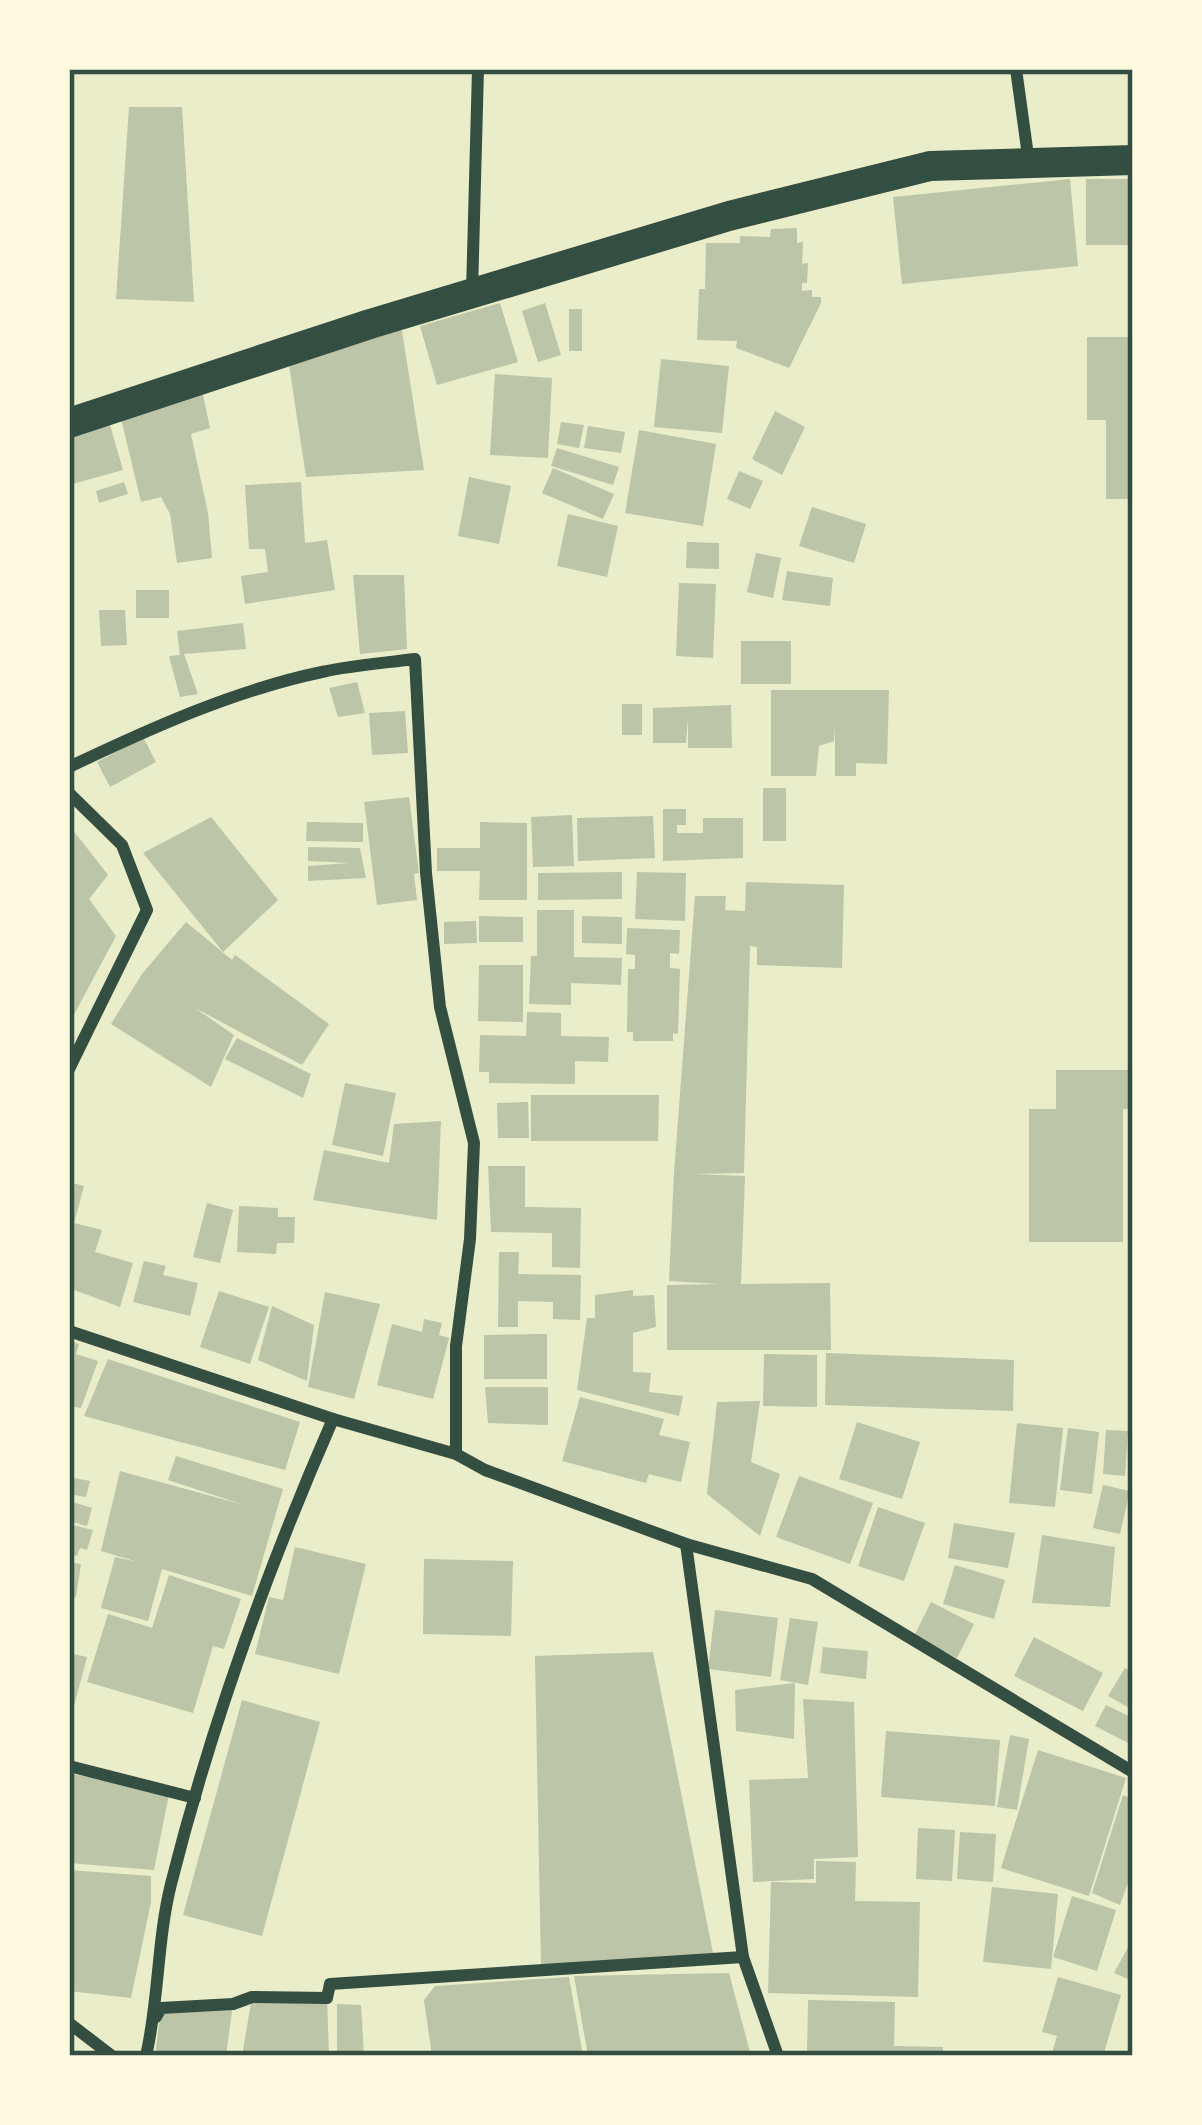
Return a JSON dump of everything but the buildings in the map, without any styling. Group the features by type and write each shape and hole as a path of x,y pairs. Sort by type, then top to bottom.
{"highway":[{"path":"69,423 729,216 930,166 1133,160"}],"street":[{"path":"472,294 478,69"},
{"path":"1016,69 1029,163"},
{"path":"69,767 233,699 322,672 415,659 425,873 440,1007 474,1143 470,1239 456,1346 455,1454"},
{"path":"69,793 122,845 147,910 69,1069"},
{"path":"69,1330 333,1419 455,1454 485,1470 686,1544 812,1579 1133,1772"},
{"path":"146,2056 155,2018 169,1891 195,1798 250,1620 333,1419"},
{"path":"686,1544 743,1958 778,2056"},
{"path":"69,1766 195,1798"},
{"path":"155,2018 161,2008 233,2004 252,1997 327,1998 330,1984 743,1958"},
{"path":"69,2023 112,2056"}]}
